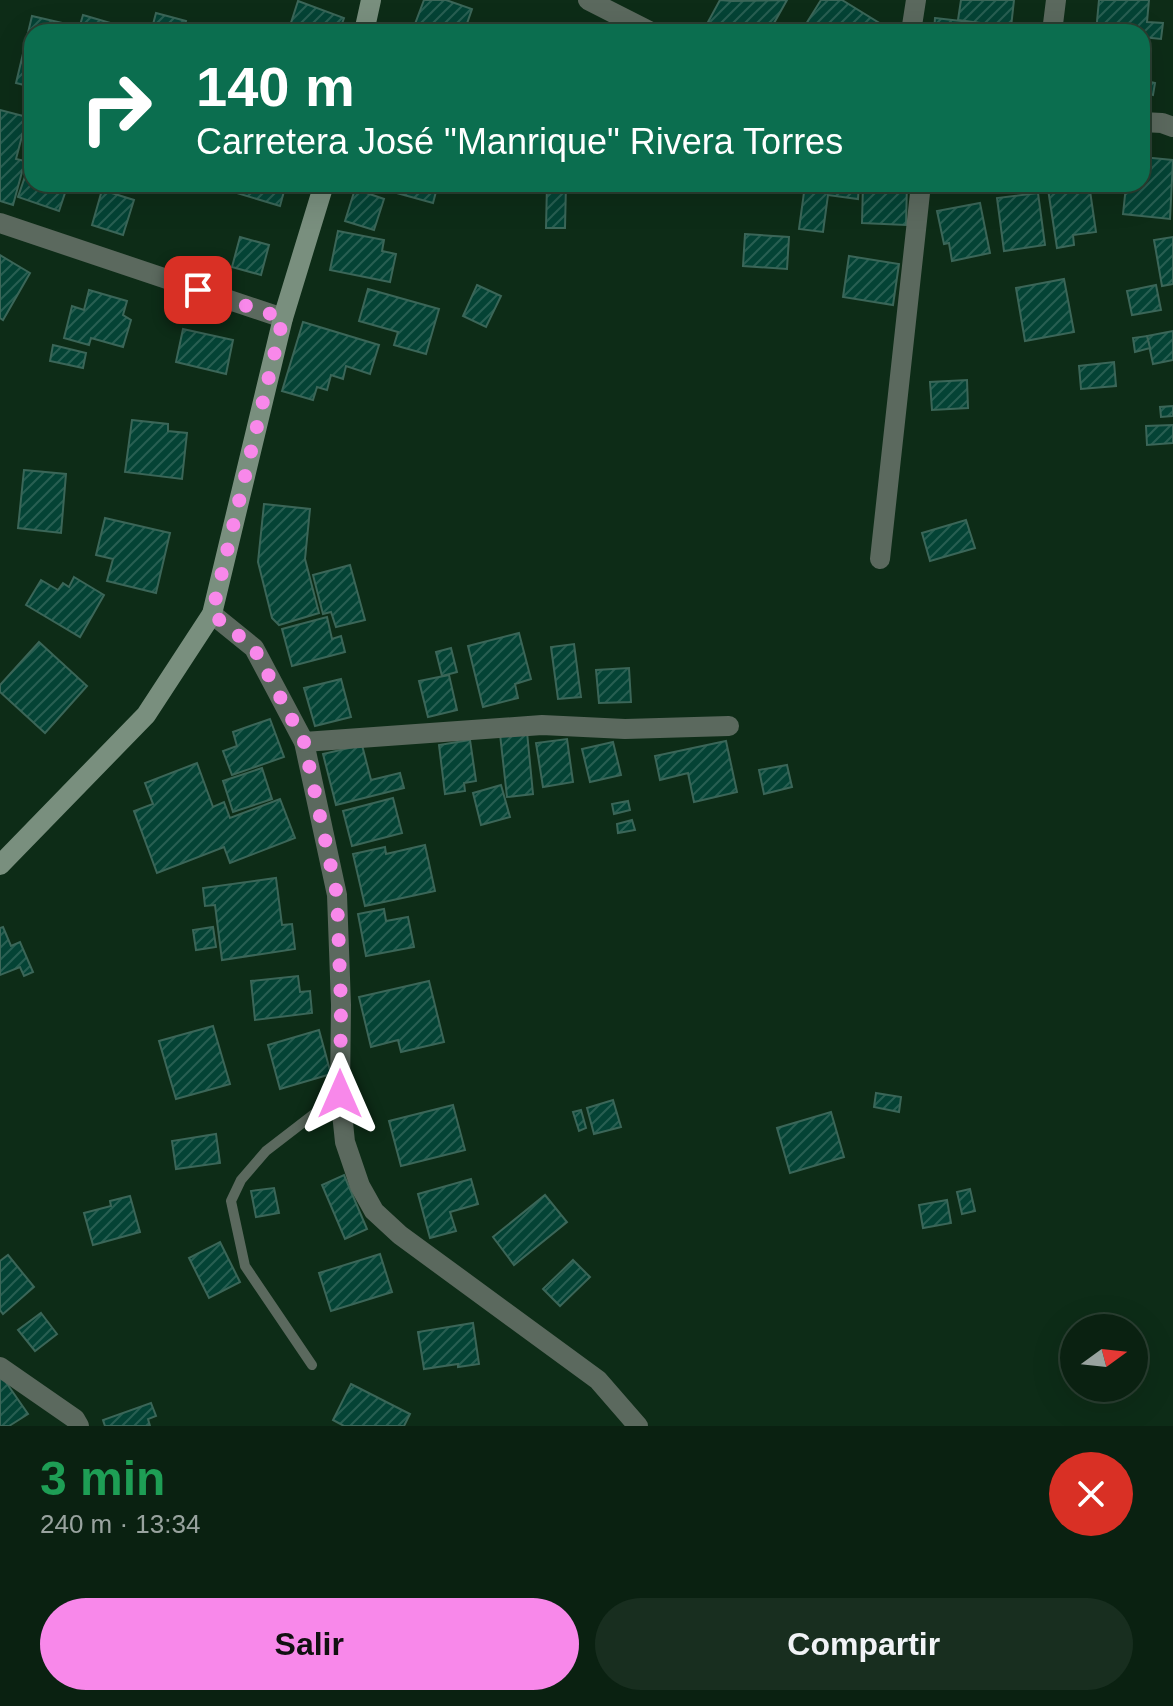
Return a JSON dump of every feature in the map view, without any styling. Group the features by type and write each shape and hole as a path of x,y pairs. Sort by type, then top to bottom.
{"street":[{"path":"366,24 371,0"},
{"path":"588,0 635,24"},
{"path":"912,24 916,0"},
{"path":"1053,24 1056,0"},
{"path":"1150,122 1173,127"},
{"path":"0,865 146,715 212,614 283,318 322,192"},
{"path":"880,559 920,192"},
{"path":"0,223 283,318"},
{"path":"212,614 254,648 304,742 337,895 340,1094 345,1142 360,1186 374,1211 400,1235 598,1380 638,1426"},
{"path":"304,742 542,725 625,729 729,726"},
{"path":"0,1367 75,1419 79,1426"}],"lane":[{"path":"312,1365 245,1266 231,1201 241,1180 266,1151 340,1094"}],"building":[{"path":"424,0 446,0 472,9 467,24 415,24"},
{"path":"720,0 787,0 774,24 708,22"},
{"path":"821,0 842,0 881,24 806,24"},
{"path":"961,0 1014,0 1011,24 958,20"},
{"path":"1099,0 1149,0 1147,22 1163,23 1161,39 1150,38 1150,24 1097,24"},
{"path":"298,1 344,18 342,24 291,24"},
{"path":"156,13 186,21 185,24 153,24"},
{"path":"83,15 114,24 80,24"},
{"path":"32,16 67,24 30,24"},
{"path":"935,18 988,24 935,24"},
{"path":"24,50 24,85 16,83"},
{"path":"1150,82 1155,83 1153,95 1150,94"},
{"path":"0,110 24,116 16,159 24,161 24,165 13,205 0,201"},
{"path":"1150,158 1173,160 1170,219 1123,214 1125,192 1150,192"},
{"path":"24,179 24,192 65,192 59,211 18,197"},
{"path":"101,192 134,200 123,235 92,225"},
{"path":"234,192 284,192 280,206"},
{"path":"354,192 384,199 374,230 345,221"},
{"path":"393,192 436,192 433,203"},
{"path":"547,192 566,192 565,228 546,228"},
{"path":"804,192 858,192 858,199 828,195 823,232 799,229"},
{"path":"863,192 907,192 906,225 862,223"},
{"path":"1048,192 1090,192 1096,232 1073,235 1074,245 1057,248"},
{"path":"1038,193 1045,245 1004,251 997,198"},
{"path":"980,203 990,253 952,261 949,243 944,244 937,211"},
{"path":"338,231 384,240 382,251 396,254 390,282 330,270"},
{"path":"745,234 789,237 787,269 743,266"},
{"path":"240,237 269,245 261,275 232,267"},
{"path":"1173,237 1173,284 1162,286 1154,240"},
{"path":"0,255 30,273 3,320 0,318"},
{"path":"849,256 899,264 893,305 843,297"},
{"path":"1064,279 1074,332 1025,341 1016,288"},
{"path":"477,285 501,296 486,327 463,316"},
{"path":"1156,285 1161,310 1132,315 1127,291"},
{"path":"368,289 439,309 426,354 394,345 398,332 359,321"},
{"path":"89,290 127,301 123,315 131,320 123,347 91,338 89,345 64,338 72,306 84,310"},
{"path":"303,322 379,345 370,374 346,366 343,379 331,375 327,390 317,387 313,400 282,391"},
{"path":"183,329 233,340 226,374 176,362"},
{"path":"1173,331 1173,360 1153,364 1147,336"},
{"path":"1147,336 1150,348 1135,352 1133,338"},
{"path":"53,345 86,353 83,368 50,361"},
{"path":"1114,362 1116,386 1081,389 1079,366"},
{"path":"967,380 968,408 932,410 930,382"},
{"path":"1173,406 1173,416 1161,417 1160,407"},
{"path":"132,420 168,424 168,431 187,433 182,479 125,472"},
{"path":"1173,425 1173,443 1147,445 1146,426"},
{"path":"24,470 66,474 61,533 18,528"},
{"path":"264,504 310,509 305,559 319,613 279,625 272,618 258,562"},
{"path":"105,518 170,533 156,593 107,581 113,559 96,555"},
{"path":"966,520 975,548 930,561 922,533"},
{"path":"350,565 365,620 336,627 331,612 323,614 313,575"},
{"path":"74,577 104,595 80,637 26,605 41,580 58,590 63,583 69,587"},
{"path":"327,617 332,639 341,636 345,652 292,666 282,629"},
{"path":"519,633 531,679 515,684 518,698 483,707 468,646"},
{"path":"39,642 87,686 45,733 0,692 0,685"},
{"path":"574,644 581,697 558,699 551,647"},
{"path":"451,648 457,672 442,676 436,652"},
{"path":"629,668 631,702 599,703 596,670"},
{"path":"449,675 457,710 428,717 419,681"},
{"path":"341,679 351,717 315,726 304,688"},
{"path":"270,719 284,757 232,775 223,751 237,746 233,732"},
{"path":"527,732 533,794 507,797 500,734"},
{"path":"567,739 573,782 543,787 536,743"},
{"path":"470,740 476,781 464,783 465,791 445,794 439,745"},
{"path":"726,741 737,792 694,802 688,773 660,780 655,756"},
{"path":"613,742 621,775 590,782 582,749"},
{"path":"362,745 371,780 400,773 404,788 336,805 323,754"},
{"path":"197,763 213,807 224,802 230,818 280,799 295,838 230,863 224,847 157,873 134,811 153,804 145,783"},
{"path":"787,765 792,787 764,794 759,770"},
{"path":"262,768 272,799 233,812 223,781"},
{"path":"501,785 510,817 481,825 473,793"},
{"path":"393,798 402,833 352,846 343,811"},
{"path":"628,801 630,810 614,814 612,804"},
{"path":"632,820 635,830 618,833 617,824"},
{"path":"425,845 435,891 365,906 353,854 385,847 386,854"},
{"path":"276,878 282,925 292,924 295,949 222,960 215,905 205,906 203,888"},
{"path":"384,909 386,921 408,917 414,947 366,956 358,914"},
{"path":"3,927 11,946 20,942 33,972 24,976 20,967 0,975 0,928"},
{"path":"213,927 216,947 196,950 193,930"},
{"path":"298,976 300,992 310,991 312,1013 255,1020 251,981"},
{"path":"429,981 444,1042 401,1052 398,1040 371,1047 359,997"},
{"path":"213,1026 230,1084 176,1099 159,1041"},
{"path":"319,1030 331,1074 280,1089 268,1045"},
{"path":"876,1093 901,1097 899,1112 874,1107"},
{"path":"613,1100 621,1127 594,1134 587,1108"},
{"path":"453,1105 465,1150 401,1166 389,1121"},
{"path":"581,1110 586,1128 579,1131 573,1112"},
{"path":"831,1112 844,1157 790,1173 777,1128"},
{"path":"216,1134 220,1163 176,1169 172,1141"},
{"path":"344,1175 367,1229 345,1239 322,1185"},
{"path":"471,1179 478,1204 450,1212 456,1231 430,1238 418,1194"},
{"path":"274,1188 279,1213 256,1217 251,1191"},
{"path":"970,1189 975,1211 962,1214 957,1192"},
{"path":"545,1195 567,1222 514,1265 493,1237"},
{"path":"130,1196 140,1232 93,1245 84,1213 111,1206 110,1201"},
{"path":"947,1200 951,1223 923,1228 919,1205"},
{"path":"220,1242 240,1282 209,1298 189,1258"},
{"path":"380,1254 392,1292 331,1311 319,1273"},
{"path":"8,1255 34,1287 3,1314 0,1310 0,1261"},
{"path":"573,1260 590,1277 560,1306 543,1289"},
{"path":"41,1313 57,1334 35,1351 18,1330"},
{"path":"473,1323 479,1364 424,1369 418,1332"},
{"path":"3,1378 28,1414 9,1426 0,1426 0,1380"},
{"path":"351,1384 410,1414 404,1426 344,1426 333,1420"},
{"path":"151,1403 156,1416 148,1419 150,1426 105,1426 103,1420"}],"route":[{"path":"198,290 283,318 212,614 254,648 304,742 337,895 340,1094"}]}
